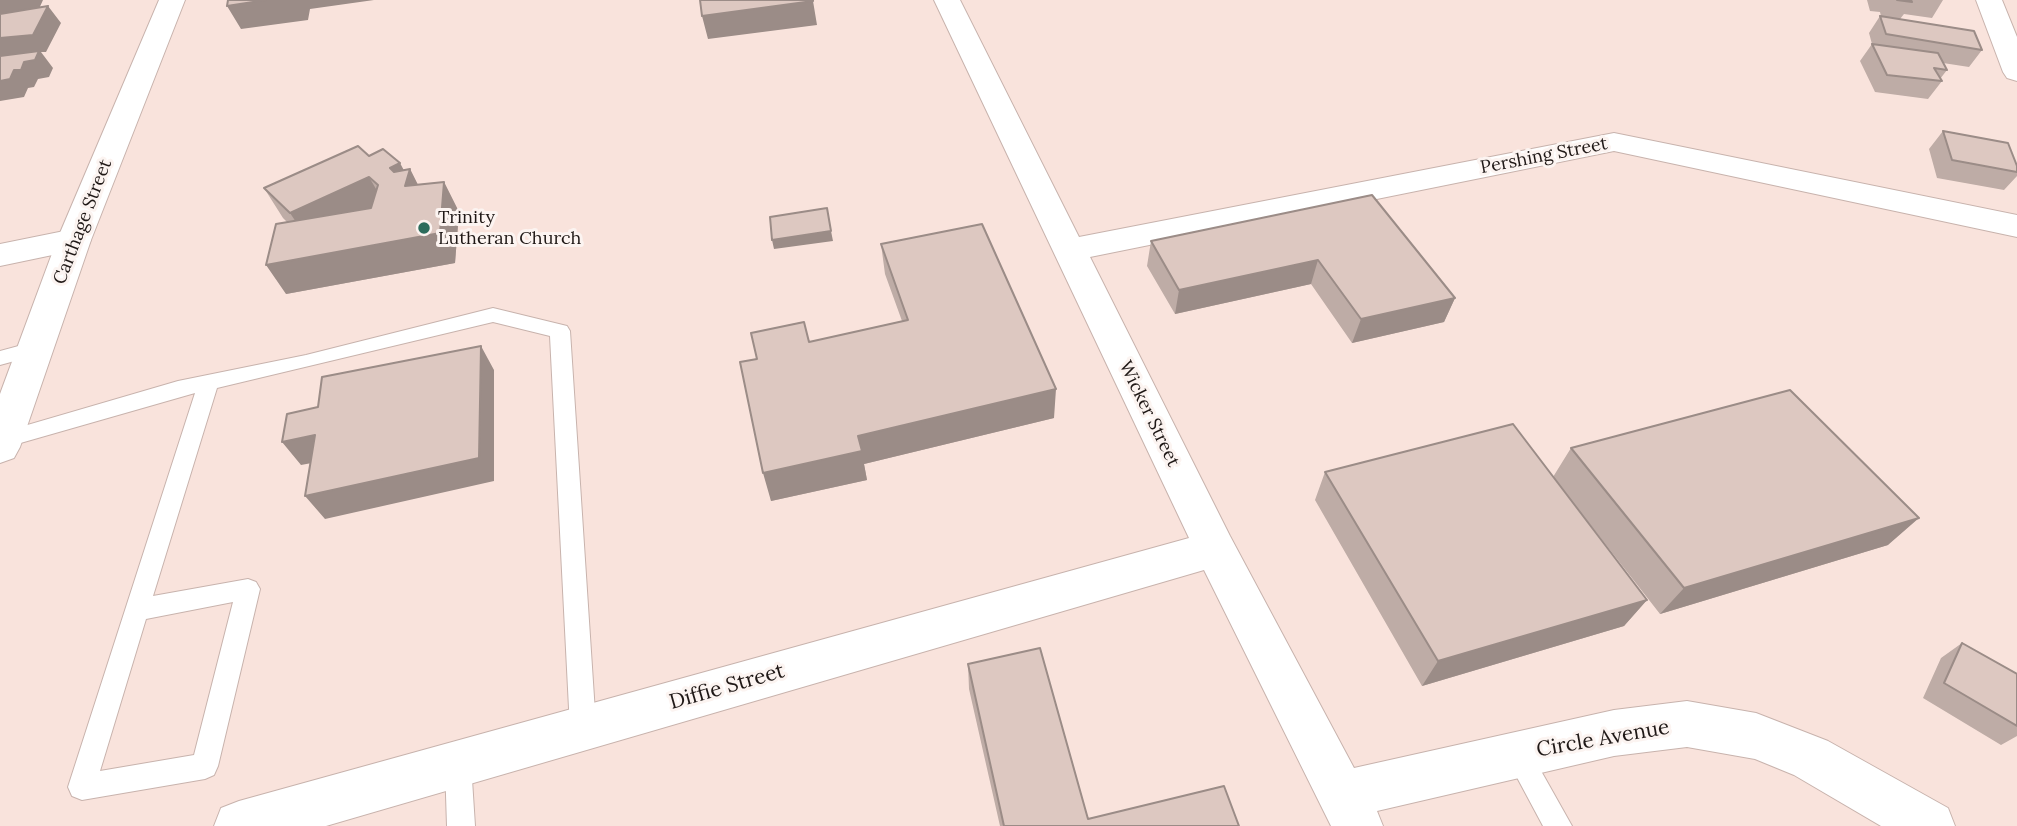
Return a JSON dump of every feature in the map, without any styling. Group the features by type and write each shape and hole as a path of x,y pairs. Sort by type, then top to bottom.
{"street":[{"name":"Carthage Street","path":"1,444 74,240 172,0"},
{"name":"Wicker Street","path":"947,0 1215,549 1350,811"},
{"path":"1989,0 2017,72"},
{"name":"Pershing Street","path":"1069,250 1614,142 2017,226"},
{"path":"0,254 74,240"},
{"name":"Diffie Street","path":"239,826 1215,549"},
{"name":"Circle Avenue","path":"1350,811 1518,755 1614,733 1687,724 1756,736 1811,758 1930,826"}],"lane":[{"path":"1,444 209,382 306,362 493,315 560,331 583,728"},
{"path":"0,358 37,348"},
{"path":"137,610 178,600 248,589 205,766 82,787 137,610 209,382"},
{"path":"1518,755 1558,826"},
{"path":"458,764 461,826"}],"building":[{"path":"228,0 266,0 227,6"},
{"path":"700,0 813,0 813,1 702,16"},
{"path":"48,6 33,35 0,38 0,14"},
{"path":"1880,16 1974,31 1982,50 1886,34"},
{"path":"1872,44 1938,53 1947,70 1934,68 1942,81 1887,75"},
{"path":"39,51 35,60 24,62 21,70 14,70 10,79 0,81 0,56"},
{"path":"1943,131 2008,143 2017,172 1952,160"},
{"path":"358,146 369,156 383,149 400,163 390,168 394,172 410,169 405,186 444,182 440,233 266,265 276,224 371,208 378,185 369,177 290,213 264,188"},
{"path":"1372,195 1455,298 1361,319 1318,260 1179,290 1151,241"},
{"path":"827,208 831,231 772,240 770,217"},
{"path":"982,224 1056,389 858,436 862,451 763,473 740,362 757,359 751,333 804,322 809,342 908,320 881,244"},
{"path":"481,346 479,458 305,496 315,435 282,442 287,414 318,407 322,377"},
{"path":"1790,390 1919,518 1684,588 1571,448"},
{"path":"1513,424 1647,600 1438,661 1325,472"},
{"path":"1962,643 2017,674 2017,726 1944,683"},
{"path":"1040,648 1088,819 1224,786 1239,826 1004,826 968,664"}],"place":[{"name":"Trinity Lutheran Church","path":"424,228"}]}
